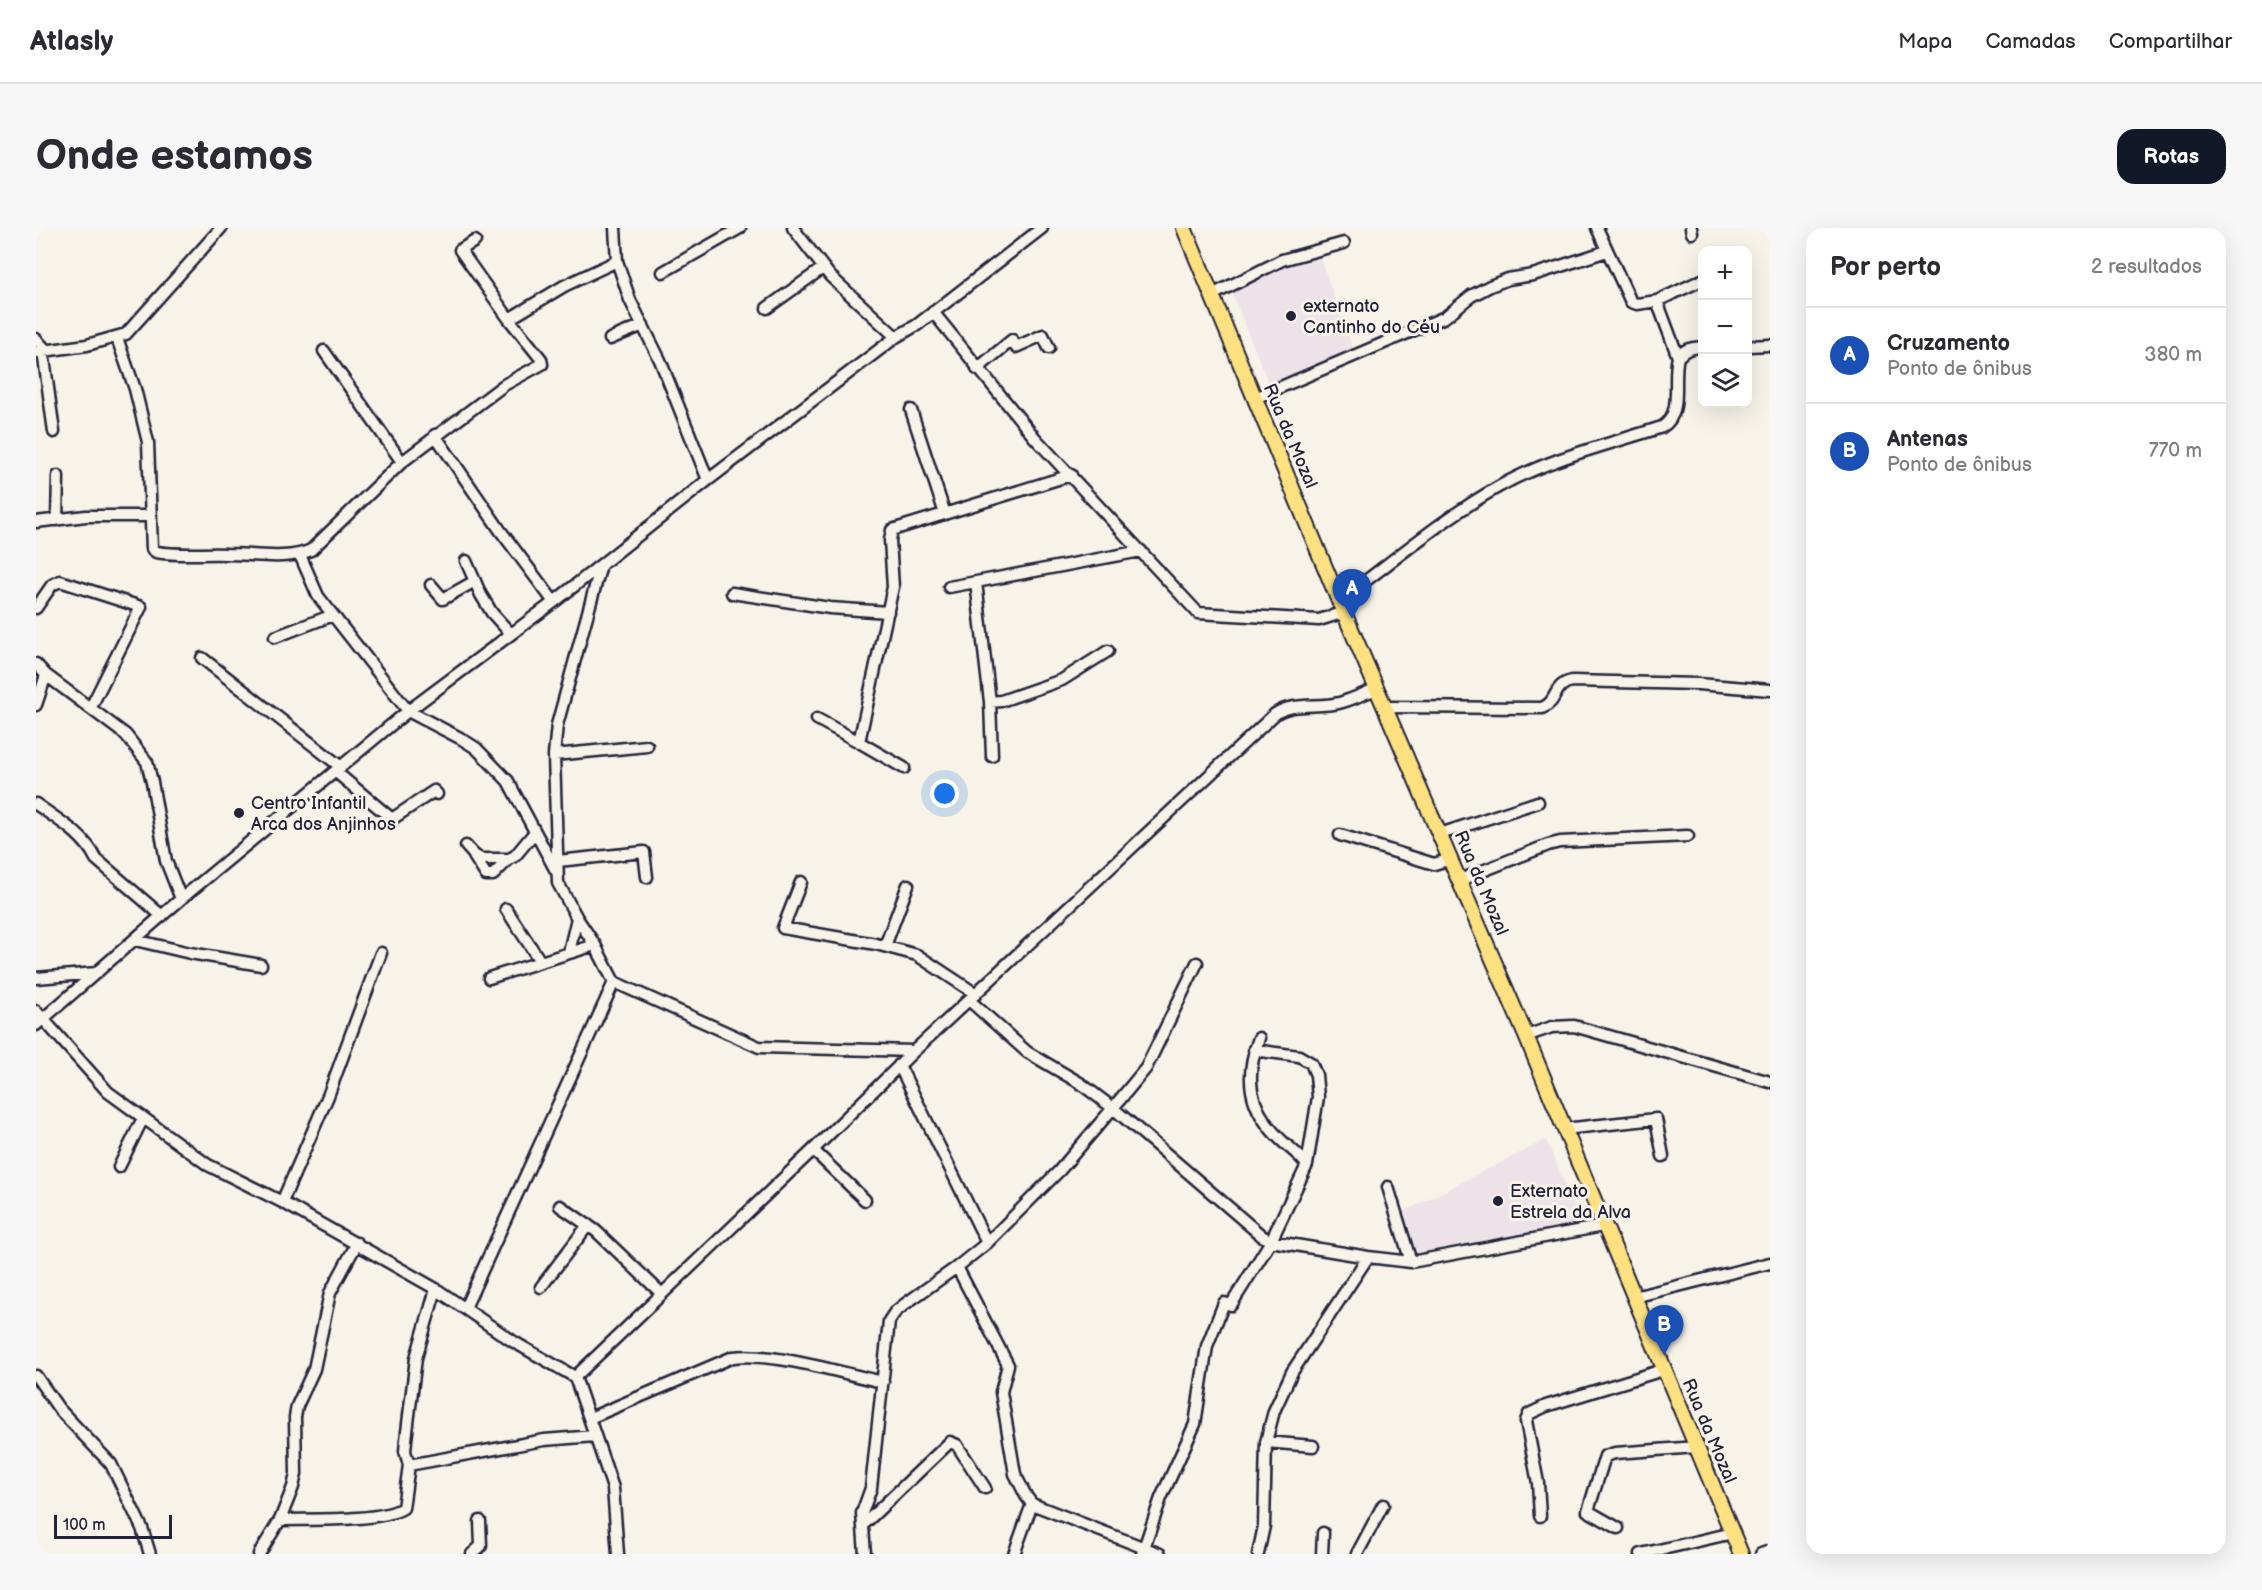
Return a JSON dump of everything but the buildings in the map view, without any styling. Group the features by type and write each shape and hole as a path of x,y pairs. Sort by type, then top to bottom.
{"main road":[{"name":"Rua da Mozal","path":"1184,228 1342,606 1526,1036 1741,1554"}],"street":[{"path":"42,351 69,348 126,334 221,228"},
{"path":"615,228 617,261 630,300 643,325 708,480"},
{"path":"663,272 740,228"},
{"path":"793,228 823,268 896,337"},
{"path":"618,1554 613,1488 574,1377 514,1342 436,1289 357,1243 208,1165 108,1092 38,1018 98,972 181,899 408,711 554,602 708,480 896,337 917,325 1042,228"},
{"path":"1597,228 1631,302 1637,304 1657,301 1698,282"},
{"path":"117,338 135,389 148,442 152,549 156,552 192,556 300,555 312,550 402,462 435,435 504,386 542,364 541,359 508,319 460,250 475,241"},
{"path":"1212,295 1282,260 1344,243"},
{"path":"1255,398 1445,317 1471,296 1490,286 1607,251"},
{"path":"508,319 564,286 617,261"},
{"path":"768,309 823,268"},
{"path":"933,312 1035,438 1198,613 1319,620 1331,618 1342,606 1468,506 1500,486 1550,463 1670,423 1675,414 1678,357 1657,301"},
{"path":"610,339 643,325"},
{"path":"977,369 1012,340 1017,347 1043,335 1049,348"},
{"path":"36,339 42,351 54,432"},
{"path":"1752,346 1770,345"},
{"path":"1678,357 1683,351 1698,347"},
{"path":"324,351 402,462"},
{"path":"911,410 945,514"},
{"path":"435,435 500,530 554,602"},
{"path":"859,742 893,587 890,540 892,530 1071,475"},
{"path":"57,520 58,476"},
{"path":"36,522 86,516 151,516"},
{"path":"949,587 1141,551"},
{"path":"300,555 318,596 408,711 476,748 508,781 558,874"},
{"path":"466,561 492,613 511,634"},
{"path":"601,565 557,725 554,755 558,883 614,982 759,1047 914,1051"},
{"path":"36,608 52,585 60,581 141,607 91,707"},
{"path":"431,585 443,599 475,581"},
{"path":"976,582 990,702 992,756"},
{"path":"732,593 830,608 888,612"},
{"path":"275,637 333,615"},
{"path":"990,702 1001,701 1062,680 1108,651"},
{"path":"202,658 339,770 392,819 434,791 437,794"},
{"path":"36,664 46,675 126,735 147,762 166,861 181,899"},
{"path":"36,705 46,675"},
{"path":"1386,707 1542,708 1551,703 1558,687 1572,681 1698,684 1770,690"},
{"path":"574,1377 899,1065 1275,714 1283,708 1341,703 1378,688"},
{"path":"817,719 904,768"},
{"path":"554,755 647,746"},
{"path":"1440,834 1538,801"},
{"path":"36,804 82,838 96,859 162,916"},
{"path":"466,846 486,875 494,875 509,859 515,856 535,832"},
{"path":"1340,835 1434,864 1451,859"},
{"path":"1460,880 1560,842 1688,836"},
{"path":"558,861 644,852 647,877"},
{"path":"474,855 481,859 509,859"},
{"path":"801,882 783,928 885,946 921,957 973,997 1027,1052 1080,1083 1113,1108 1262,1236 1271,1241 1411,1262 1603,1226"},
{"path":"885,946 908,885"},
{"path":"506,909 540,961"},
{"path":"569,952 577,918"},
{"path":"135,940 190,953 261,965"},
{"path":"489,978 595,945"},
{"path":"282,1202 328,1096 381,953"},
{"path":"865,1554 862,1514 871,1488 889,1321 905,1304 987,1243 1059,1171 1146,1068 1197,963"},
{"path":"36,978 98,972"},
{"path":"465,1308 614,982"},
{"path":"1526,1036 1552,1027 1574,1026 1770,1082"},
{"path":"1258,1038 1249,1077 1254,1103 1268,1125 1307,1165"},
{"path":"1143,1551 1161,1498 1195,1424 1207,1347 1224,1303 1231,1305 1271,1241 1307,1165 1318,1097 1317,1075 1311,1063 1299,1056 1254,1050"},
{"path":"899,1065 987,1243"},
{"path":"118,1167 143,1118"},
{"path":"1564,1129 1656,1119 1663,1156"},
{"path":"813,1149 865,1200"},
{"path":"1388,1187 1411,1262"},
{"path":"561,1206 588,1225 661,1293"},
{"path":"541,1287 588,1225"},
{"path":"259,1554 280,1520 296,1474 295,1417 297,1406 314,1369 330,1293 357,1243"},
{"path":"1258,1554 1264,1526 1266,1442 1274,1411 1292,1372 1368,1257"},
{"path":"1634,1297 1770,1263"},
{"path":"957,1267 1008,1365 1001,1392 1015,1474 1026,1496 1032,1504 1143,1551 1160,1554"},
{"path":"280,1520 334,1519 393,1514 403,1508 409,1465 405,1451 416,1358 436,1289"},
{"path":"590,1418 733,1357 771,1358 883,1382"},
{"path":"1540,1516 1538,1484 1526,1421 1529,1414 1546,1406 1663,1370"},
{"path":"36,1376 59,1409 111,1464 142,1528 150,1554"},
{"path":"409,1465 544,1440 595,1436"},
{"path":"864,1524 950,1442 957,1445 985,1488"},
{"path":"1266,1442 1313,1446"},
{"path":"1618,1528 1588,1511 1605,1456 1615,1453 1697,1447"},
{"path":"1014,1554 1032,1504"},
{"path":"1357,1554 1383,1505"},
{"path":"472,1554 481,1546 480,1521"},
{"path":"1322,1554 1323,1533"},
{"path":"1641,1554 1733,1533"},
{"path":"1761,1554 1770,1551"}],"shaded area":[{"name":"externato Cantinho do Céu","path":"1318,253 1354,351 1270,387 1230,288 1277,266"},
{"name":"Externato Estrela da Alva","path":"1546,1140 1583,1227 1415,1257 1399,1214"}],"place":[{"name":"externato Cantinho do Céu","path":"1291,316"},
{"name":"Cruzamento","path":"1352,619"},
{"name":"Centro Infantil Arca dos Anjinhos","path":"239,813"},
{"name":"Externato Estrela da Alva","path":"1498,1201"},
{"name":"Antenas","path":"1664,1355"}]}
